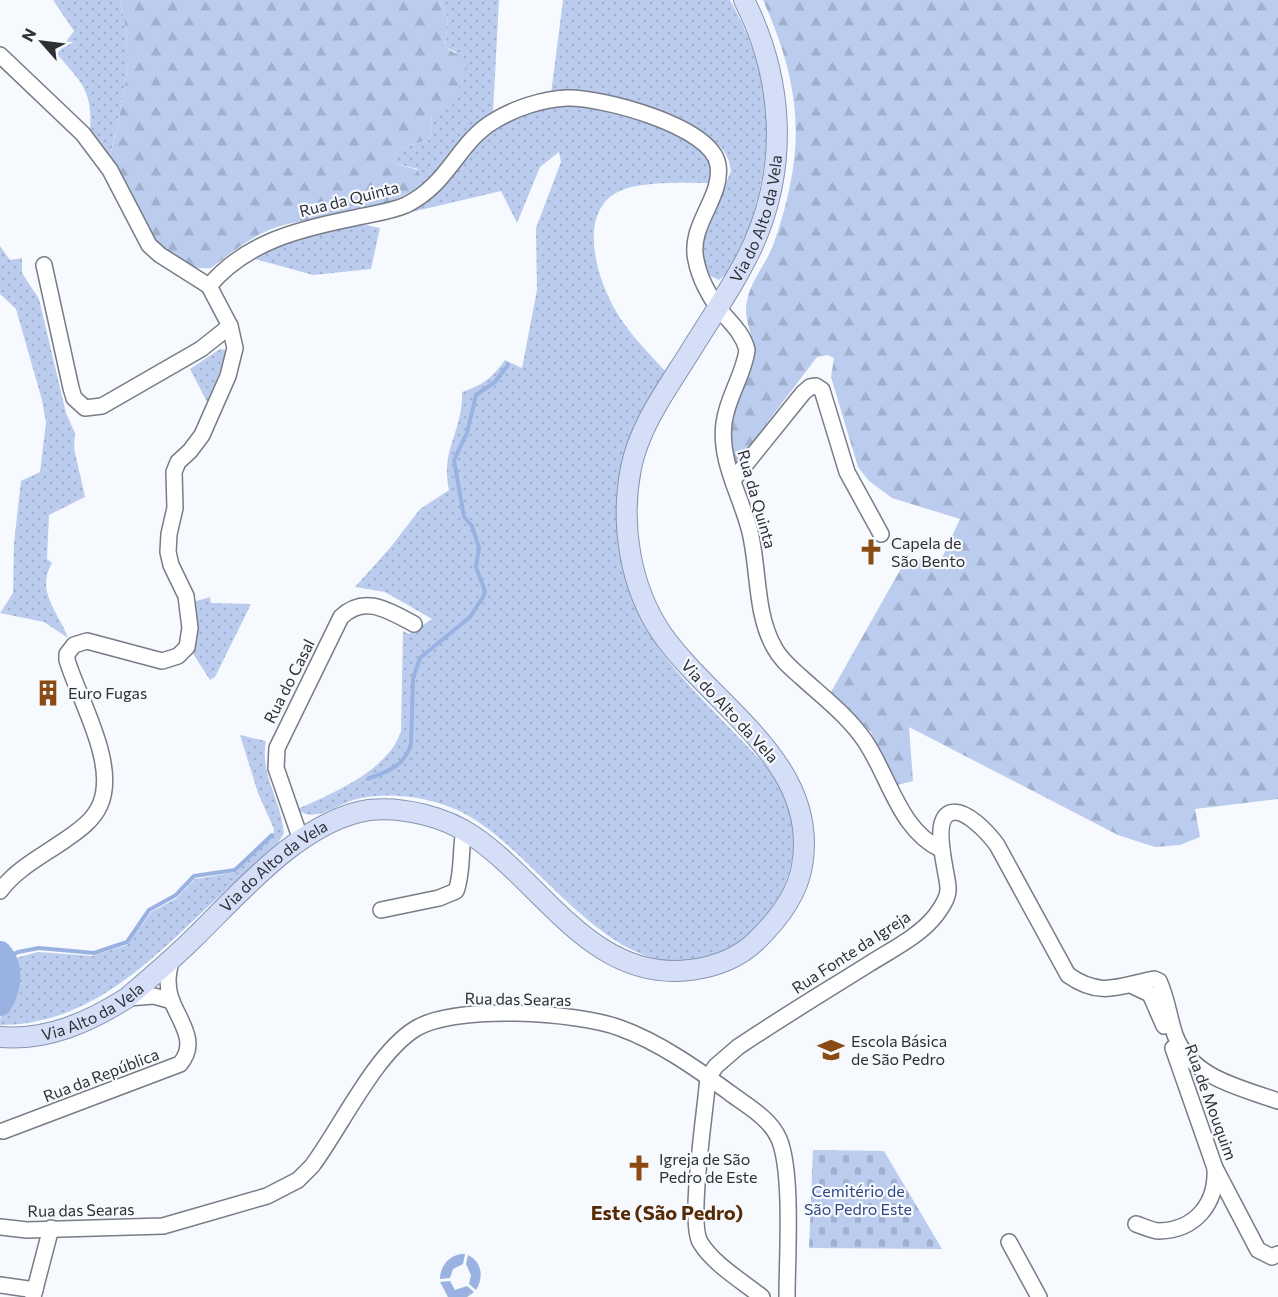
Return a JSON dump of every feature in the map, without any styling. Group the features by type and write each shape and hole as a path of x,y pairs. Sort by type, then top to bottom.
{"main road":[{"name":"Via do Alto da Vela","path":"172,958 246,887 301,840 342,817 371,810 408,811 464,830 499,856 578,933 609,954 641,967 676,972 718,965 748,949 778,918 792,893 802,866 804,833 792,783 765,747 706,686 661,632 639,587 627,528 631,467 638,445 673,378 754,244 772,184 777,150 777,112 772,77 758,29 744,0"},
{"name":"Via Alto da Vela","path":"0,1037 59,1032 105,1012 156,982 172,958"}],"street":[{"path":"0,55 83,134 110,170 149,245 160,255 209,286 230,326 235,348 228,376 202,435 190,452 178,462 174,472 175,508 169,534 168,552 171,565 186,597 190,628 187,647 178,656 162,661 94,642 81,642 70,649 67,660 100,751 104,770 105,784 100,806 83,827 12,877 0,891"},
{"name":"Rua da Quinta","path":"209,286 234,260 272,240 336,222 388,211 421,196 443,178 474,136 494,121 549,100 588,99 630,108 699,139 711,148 719,166 718,176 697,230 694,247 701,276 718,307 739,330 747,350 724,422 723,442 726,465 750,532 763,613 773,647 782,659 861,736 888,782 896,804 930,844 942,850"},
{"path":"44,265 71,388 74,398 85,408 102,406 201,350 230,326"},
{"path":"733,480 803,393 816,386 822,390 847,472 881,534"},
{"name":"Rua do Casal","path":"301,840 276,768 277,748 341,617 355,607 372,604 414,624"},
{"name":"Rua Fonte da Igreja","path":"708,1077 716,1066 738,1047 899,945 934,918 942,907 948,888 941,829 945,816 958,812 972,819 985,830 997,845 1068,975 1081,984 1098,989 1133,986"},
{"path":"381,910 439,898 456,891 460,880 460,851 464,830"},
{"path":"1133,986 1149,980 1159,981 1176,1035 1187,1058 1210,1076 1278,1101"},
{"name":"Rua da República","path":"3,1131 180,1064 188,1052 187,1033 172,1001 156,982"},
{"name":"Rua de Mouquim","path":"1133,986 1143,989 1155,1003 1200,1121 1215,1168 1258,1250 1272,1257 1278,1254"},
{"name":"Rua das Searas","path":"0,1227 27,1230 163,1226 283,1189 298,1180 312,1166 382,1061 400,1040 431,1021 467,1013 601,1022 638,1036 708,1077 759,1114 778,1137 784,1155 786,1173 787,1297"},
{"path":"708,1077 697,1208 697,1235 701,1244 762,1297"},
{"path":"1136,1224 1158,1231 1188,1222 1209,1204 1213,1197 1215,1168"},
{"path":"0,1285 34,1294 51,1228"},
{"path":"1008,1242 1039,1297"}],"green space":[{"path":"53,0 120,0 127,41 126,79 110,156 90,132 90,107 84,88 57,54 74,31"},
{"path":"120,0 439,0 448,18 445,47 465,59 468,64 451,109 432,113 430,139 398,149 393,163 418,170 421,177 417,188 384,204 277,227 250,240 211,268 191,266 174,258 160,246 147,229 110,156 126,79 127,41"},
{"path":"439,0 499,0 493,112 473,126 421,190 397,200 417,188 421,177 418,169 393,163 398,149 430,139 432,113 456,52 445,47 448,18"},
{"path":"563,0 730,0 744,28 762,83 766,110 766,138 764,166 750,225 734,262 719,280 708,275 704,261 704,247 709,222 731,171 724,152 708,136 656,114 551,94"},
{"path":"763,0 1278,0 1278,799 1195,809 1200,837 1180,845 1155,847 1118,835 909,727 913,781 897,785 871,732 831,692 907,558 940,562 960,519 892,498 869,481 858,467 831,377 834,358 828,355 817,357 760,432 740,464 735,460 732,445 733,419 754,352 746,316 747,301 774,243 784,210 795,149 796,120 786,63"},
{"path":"568,102 630,113 699,146 708,155 712,169 711,183 648,184 628,188 610,197 599,211 594,228 594,248 605,289 623,322 665,371 636,423 625,452 619,481 617,511 619,542 634,601 663,654 688,685 771,772 784,796 792,822 792,862 784,887 772,908 739,942 729,948 689,961 651,957 616,941 582,915 487,828 455,809 418,798 391,795 353,800 317,814 310,815 298,809 343,788 372,769 395,745 401,731 403,631 409,634 432,619 385,592 355,587 390,548 420,509 449,490 447,463 459,419 462,392 486,380 505,360 522,368 537,290 536,228 561,162 559,152 540,167 517,223 501,191 382,219 479,139 512,119"},
{"path":"361,224 380,228 371,269 313,275 248,257 303,237"},
{"path":"0,246 10,260 22,258 22,273 39,299 66,413 75,433 74,448 85,497 49,515 47,559 52,563 47,573 46,583 50,602 68,638 44,622 0,613 13,593 14,543 21,481 40,472 46,423 42,400 16,309 0,294"},
{"path":"220,349 225,350 225,359 207,402 190,369"},
{"path":"210,597 211,603 251,604 215,677 210,680 192,652 196,638 193,602"},
{"path":"240,735 266,741 267,774 281,815 284,833 278,843 129,977 82,1006 57,1016 29,1023 0,1025 10,978 8,960 38,952 92,956 127,945 151,912 177,898 195,879 236,872 273,836 274,829 258,793"},
{"name":"Cemitério de São Pedro Este","path":"813,1150 884,1151 942,1249 809,1248"}],"shaded area":[{"path":"460,1254 465,1254 463,1264 453,1269 450,1278 440,1279 440,1274 447,1261"},
{"path":"468,1255 473,1258 480,1270 479,1285 476,1290 469,1284 471,1275 466,1264"},
{"path":"450,1281 455,1290 467,1286 474,1292 467,1297 448,1297 440,1282"}],"waterway":[{"path":"368,779 400,763 408,752 411,744 413,679 420,658 470,617 483,597 485,591 476,567 479,548 472,526 464,517 454,460 467,433 476,395 495,382 508,365"},
{"path":"5,959 18,952 39,948 94,953 127,942 149,910 176,895 194,876 235,870 272,835"},
{"path":"0,953 8,971 6,992 0,1004"}],"place":[{"name":"Capela de São Bento","path":"871,552"},
{"name":"Euro Fugas","path":"48,693"},
{"name":"Escola Básica de São Pedro","path":"831,1050"},
{"name":"Igreja de São Pedro de Este","path":"639,1168"}],"district":[{"name":"Este (São Pedro)","path":"667,1213"}]}
